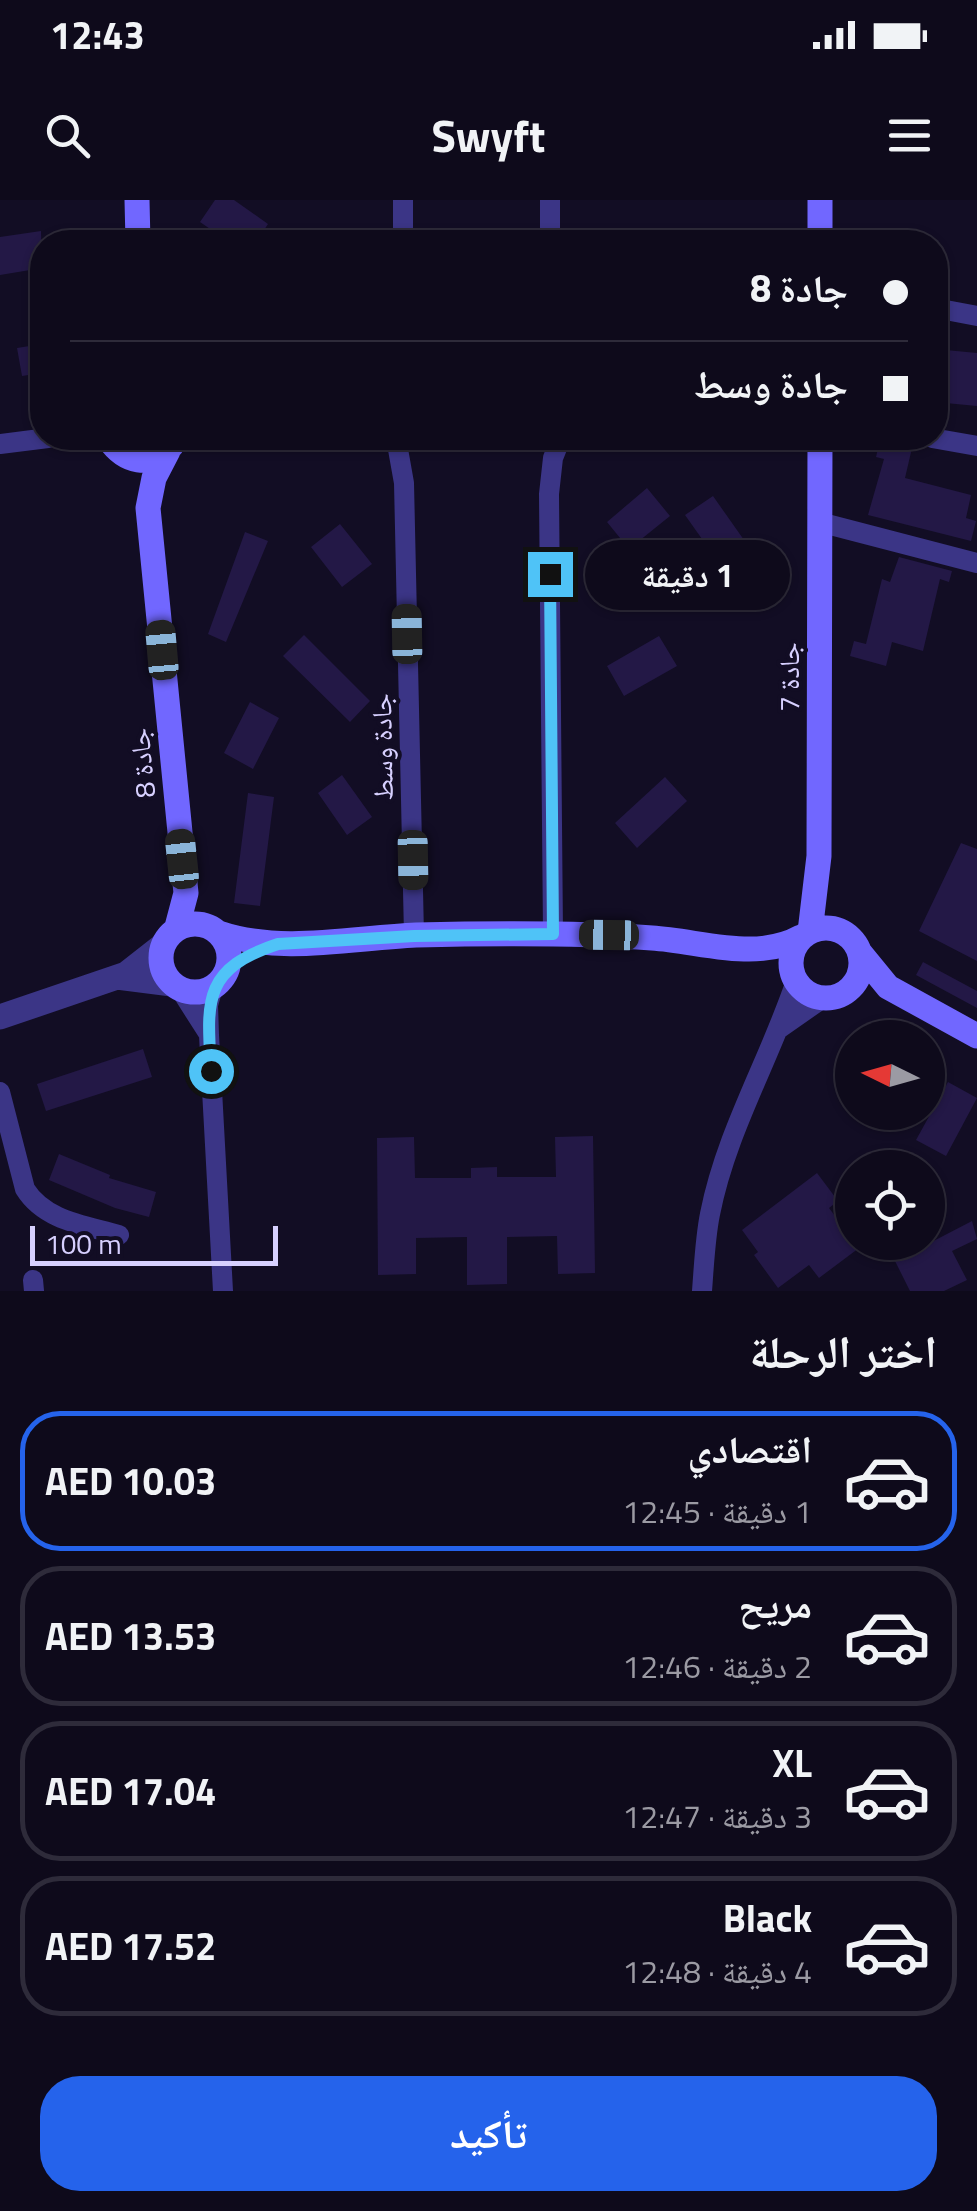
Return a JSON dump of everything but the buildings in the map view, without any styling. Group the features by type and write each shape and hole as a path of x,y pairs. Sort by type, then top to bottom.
{"main road":[{"path":"138,200 138,230"},
{"path":"820,200 820,230"},
{"name":"جادة 8","path":"115,450 137,478 148,508 186,893 170,936"},
{"path":"124,450 144,461 162,450"},
{"name":"جادة 8","path":"148,508 154,478 170,450"},
{"name":"جادة 7","path":"806,934 819,856 820,450"},
{"name":"جادة 7","path":"819,856 831,906 854,944 888,987 905,999"},
{"name":"جادة 8","path":"186,893 212,928"},
{"path":"278,944 191,992 176,986 162,966 170,936 191,923 242,940 278,944 414,936 553,934 653,938 745,950 780,947 830,928 854,944 860,974 842,995 823,998 812,995 794,977 745,950"},
{"path":"212,928 229,950 220,978"},
{"path":"794,977 792,954 806,934"},
{"path":"849,990 905,999 977,1036"}],"street":[{"path":"403,200 403,230"},
{"path":"550,200 550,230"},
{"path":"948,310 977,316"},
{"path":"0,444 30,440"},
{"path":"948,441 977,446"},
{"name":"جادة وسط","path":"398,450 404,483 414,936"},
{"path":"553,934 550,494 556,450"},
{"path":"819,522 977,563"},
{"path":"0,1017 117,978 142,964 170,936"},
{"path":"702,1291 710,1214 723,1168 751,1088 780,1028 794,977"},
{"path":"117,978 176,986 209,1035"},
{"path":"220,978 208,1005 223,1291"},
{"path":"780,1028 823,998"},
{"path":"0,1092 9,1161 38,1206 57,1217 119,1235"}],"route":[{"path":"211,1071 208,1005 213,987 227,970 268,948 278,944 386,937 553,934 550,574"}]}
